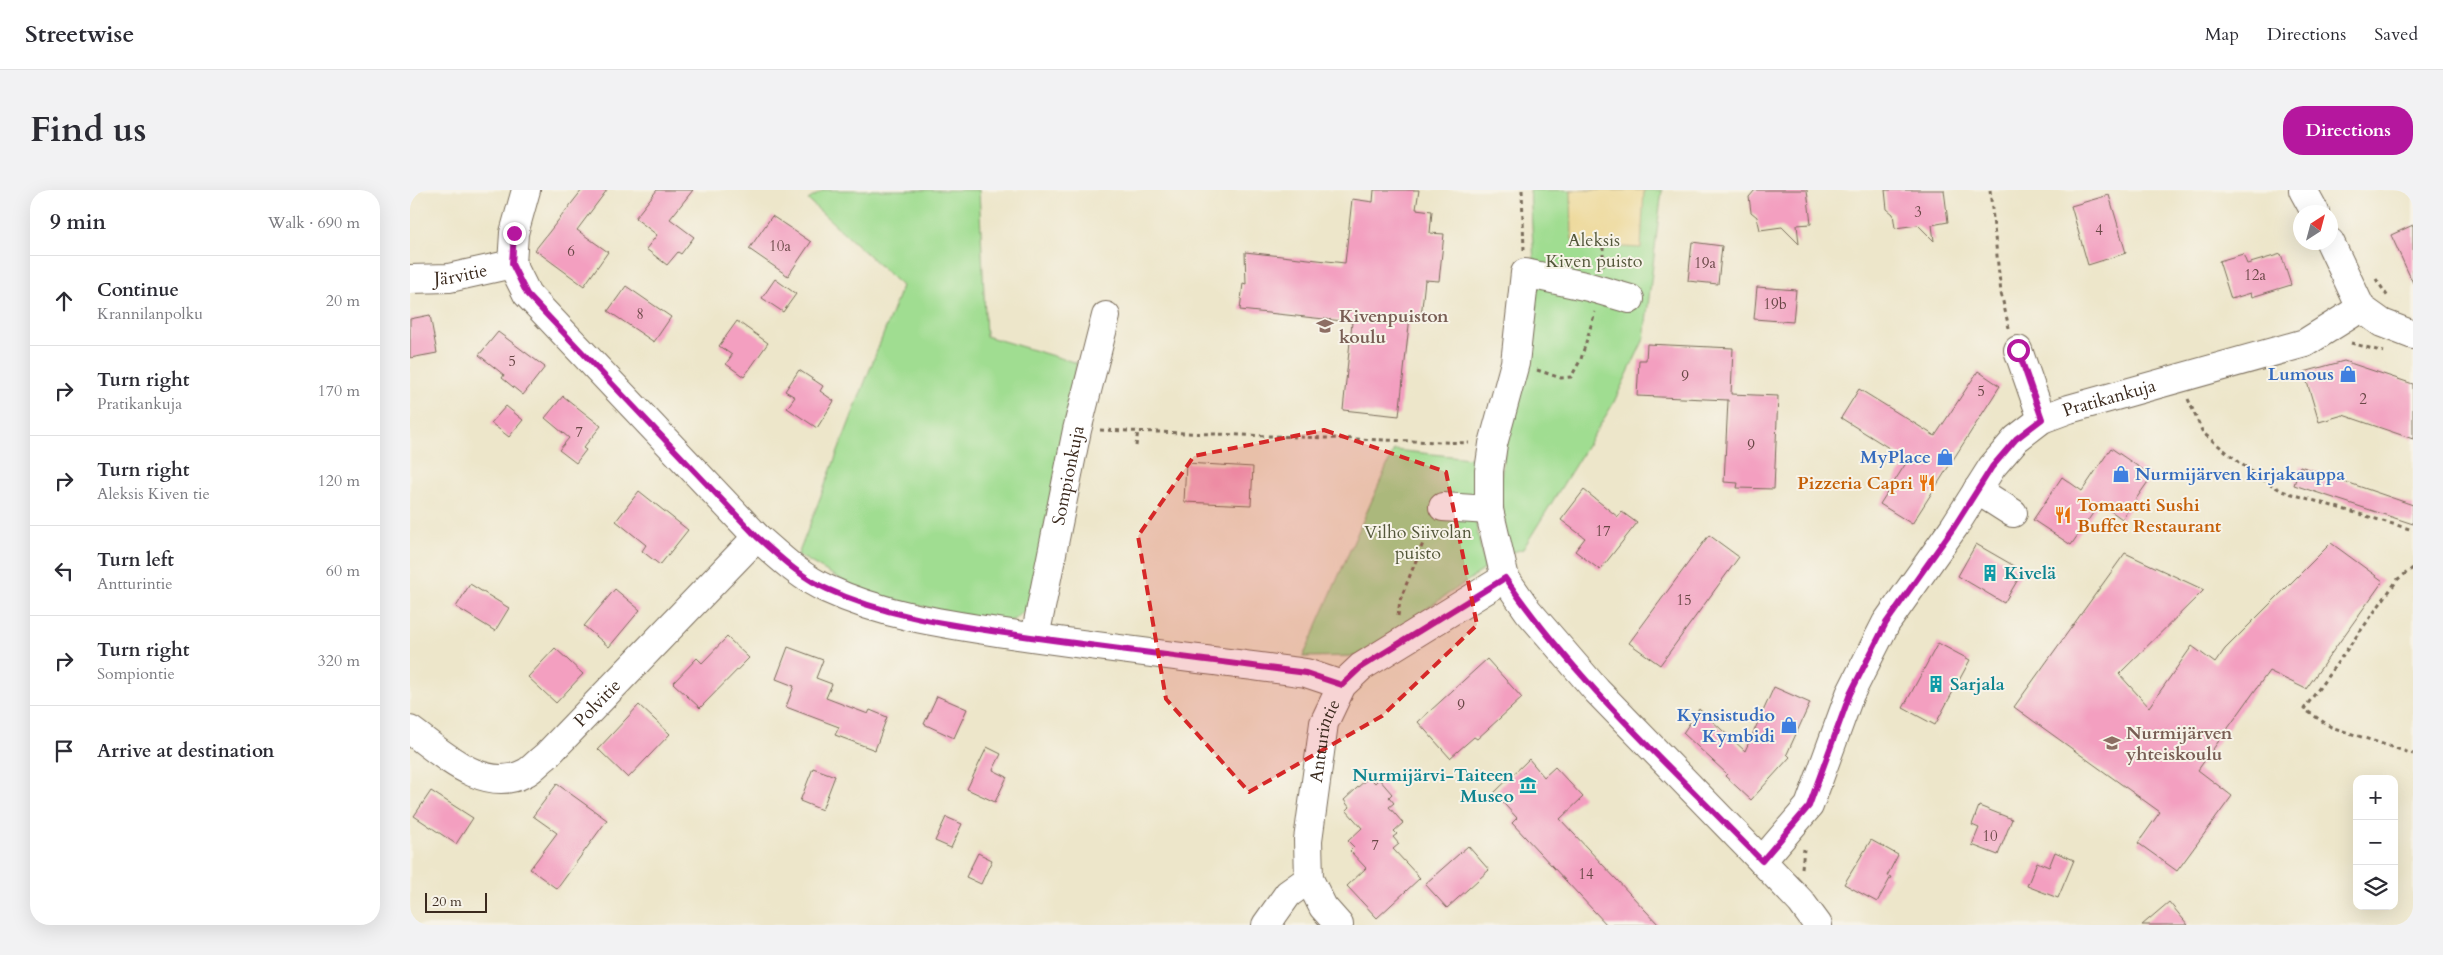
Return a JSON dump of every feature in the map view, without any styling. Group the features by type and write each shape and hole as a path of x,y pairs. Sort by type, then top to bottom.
{"street":[{"path":"526,190 514,233 512,264 527,294 757,537 792,568 826,588 874,608 913,619 1306,673 1342,685"},
{"path":"2334,250 2361,308 2382,322 2413,335"},
{"name":"Järvitie","path":"410,279 449,278 512,264"},
{"path":"1630,299 1600,290 1525,273 1515,363 1493,444 1489,471 1488,510 1505,578 1528,611 1597,691 1801,902 1818,925"},
{"name":"Pratikankuja","path":"1762,861 1809,806 1850,694 1886,623 1992,467 2016,439 2042,419 2069,409 2167,380 2305,343 2361,308"},
{"name":"Sompionkuja","path":"1035,637 1077,430 1106,316"},
{"path":"2018,350 2042,419"},
{"path":"1977,490 2013,514"},
{"path":"1443,507 1488,510"},
{"name":"Polvitie","path":"410,730 461,766 483,776 503,780 525,774 546,756 757,537"},
{"name":"Antturintie","path":"1339,925 1323,908 1309,880 1308,840 1324,723 1342,685 1361,667 1505,578"},
{"path":"1266,925 1288,894 1309,880"}],"path":[{"path":"1522,190 1525,273"},
{"path":"1990,190 2001,293 2010,331 2018,350"},
{"path":"1515,363 1561,378 1571,376 1581,359 1600,290 1603,246"},
{"path":"2348,343 2386,352"},
{"path":"2184,390 2203,433 2254,474 2282,491 2413,530"},
{"path":"1077,430 1138,430 1493,444"},
{"path":"1136,446 1138,430"},
{"path":"1393,647 1400,600 1426,531 1443,507"},
{"path":"2413,568 2398,579 2304,709 2331,727 2413,754"}],"highlighted area":[{"path":"1324,430 1446,472 1477,625 1382,716 1249,792 1166,699 1138,536 1194,456"}],"green space":[{"path":"824,190 979,190 986,336 1077,363 1029,608 1013,620 1003,621 952,612 886,597 852,585 798,555 902,286 808,200"},
{"name":"Aleksis Kiven puisto","path":"1530,190 1662,190 1644,339 1613,404 1523,549 1510,553 1499,489 1534,264"},
{"name":"Vilho Siivolan puisto","path":"1394,450 1479,459 1476,525 1485,569 1357,656 1303,657"}],"sand":[{"path":"1571,190 1644,190 1641,248 1603,246 1572,240"}],"building":[{"path":"582,190 607,190 577,230 608,252 584,286 535,250"},
{"path":"657,190 693,190 670,219 694,237 681,254 678,252 667,265 646,249 657,235 635,218"},
{"path":"1374,190 1419,190 1416,209 1432,211 1430,233 1444,234 1439,281 1425,280 1421,317 1410,316 1399,416 1343,410 1352,322 1240,310 1243,283 1246,284 1245,252 1345,263 1352,199 1373,202"},
{"path":"1755,190 1807,190 1811,224 1797,225 1799,244 1782,227 1760,230 1757,217 1751,212 1749,197"},
{"path":"1885,190 1944,190 1948,222 1932,225 1934,241 1918,225 1895,228 1893,214 1887,209"},
{"path":"2109,195 2126,253 2088,265 2071,206"},
{"path":"772,216 811,242 788,276 749,249"},
{"path":"2413,225 2413,283 2391,235"},
{"path":"1692,242 1722,246 1718,284 1688,281"},
{"path":"2243,254 2247,264 2281,254 2291,285 2252,297 2251,293 2231,299 2219,261"},
{"path":"775,279 796,294 783,312 762,298"},
{"path":"626,286 671,317 654,342 608,311"},
{"path":"1757,287 1796,290 1793,322 1754,319"},
{"path":"430,315 437,353 410,358 410,319"},
{"path":"737,321 768,343 744,377 726,364 732,355 719,346"},
{"path":"498,332 545,367 523,395 502,378 504,375 479,355"},
{"path":"1647,344 1733,348 1731,394 1778,396 1774,489 1737,488 1738,483 1724,482 1728,400 1637,396 1639,360 1646,360"},
{"path":"2344,361 2413,384 2413,439 2343,415 2319,422 2304,372"},
{"path":"799,370 823,386 820,391 834,401 817,428 787,408 795,397 785,391"},
{"path":"1978,371 2000,386 1912,524 1880,504 1908,460 1841,418 1859,389 1935,436"},
{"path":"563,396 601,426 583,448 586,450 576,463 559,450 569,438 545,418"},
{"path":"506,406 523,420 509,437 491,423"},
{"path":"2111,448 2152,476 2122,519 2100,503 2071,545 2033,520 2062,477 2082,491"},
{"path":"1186,463 1253,467 1251,505 1184,502"},
{"path":"2300,466 2413,505 2413,524 2294,485"},
{"path":"1584,490 1618,517 1622,512 1637,523 1600,570 1575,551 1585,538 1561,520"},
{"path":"639,491 688,530 660,565 642,551 646,545 616,521"},
{"path":"1709,535 1739,557 1660,665 1629,643"},
{"path":"2331,543 2383,581 2306,689 2269,671 2198,770 2232,796 2177,871 2138,843 2160,812 2014,707 2125,553 2204,590 2119,674 2149,707 2192,646 2215,663 2225,649"},
{"name":"Kivelä","path":"1976,544 2023,571 2004,603 1958,576"},
{"path":"470,584 509,608 495,631 456,607"},
{"path":"615,589 640,610 609,647 584,626"},
{"path":"727,637 749,658 700,708 673,683 697,658 702,663"},
{"name":"Sarjala","path":"1938,643 1970,660 1935,725 1903,708"},
{"path":"788,647 823,660 816,678 832,684 826,698 868,714 870,710 887,717 875,750 835,735 839,727 786,707 794,686 776,679"},
{"path":"555,648 583,674 556,703 528,677"},
{"path":"1487,659 1522,698 1477,739 1474,737 1450,758 1418,722"},
{"path":"1774,687 1810,703 1787,754 1790,757 1751,800 1725,776 1727,774 1683,733 1699,709 1745,751"},
{"path":"937,696 967,709 954,738 924,724"},
{"path":"639,705 670,734 628,778 598,749"},
{"path":"987,747 1001,754 993,770 1007,777 995,802 967,789"},
{"path":"1529,759 1544,777 1555,767 1583,797 1560,819 1659,925 1607,925 1512,823 1517,818 1494,793"},
{"path":"813,768 835,776 822,810 800,801"},
{"path":"1369,777 1375,783 1379,779 1392,794 1389,797 1394,803 1389,807 1403,823 1394,831 1397,834 1393,837 1399,844 1393,849 1420,878 1377,918 1347,886 1366,868 1350,851 1354,847 1348,841 1362,828 1346,810 1349,807 1344,800"},
{"path":"557,784 607,820 557,889 530,869 557,833 533,816"},
{"path":"431,791 473,818 456,844 414,816"},
{"path":"1979,806 2012,819 1998,855 1972,845 1979,828 1972,825"},
{"path":"946,817 962,824 951,848 935,841"},
{"path":"1871,840 1898,855 1887,876 1891,877 1877,902 1844,884"},
{"path":"1468,846 1489,870 1447,908 1425,884"},
{"path":"2055,852 2074,860 2058,898 2027,886 2037,862 2049,867"},
{"path":"978,853 992,860 981,884 966,877"},
{"path":"2169,902 2188,925 2142,925"}],"place":[{"name":"Kivenpuiston koulu","path":"1325,326"},
{"name":"Lumous","path":"2348,374"},
{"name":"MyPlace","path":"1945,457"},
{"name":"Nurmijärven kirjakauppa","path":"2121,474"},
{"name":"Pizzeria Capri","path":"1927,483"},
{"name":"Tomaatti Sushi Buffet Restaurant","path":"2063,515"},
{"name":"Kivelä","path":"1990,573"},
{"name":"Sarjala","path":"1936,684"},
{"name":"Kynsistudio Kymbidi","path":"1789,725"},
{"name":"Nurmijärven yhteiskoulu","path":"2112,743"},
{"name":"Nurmijärvi-Taiteen Museo","path":"1528,785"}],"route":[{"path":"514,233 512,264 527,294 757,537 792,568 826,588 874,608 913,619 1306,673 1342,685 1361,667 1505,578 1528,611 1597,691 1762,861 1788,834 1809,806 1850,694 1886,623 1954,527 1992,467 2016,439 2042,419 2018,350"}]}
